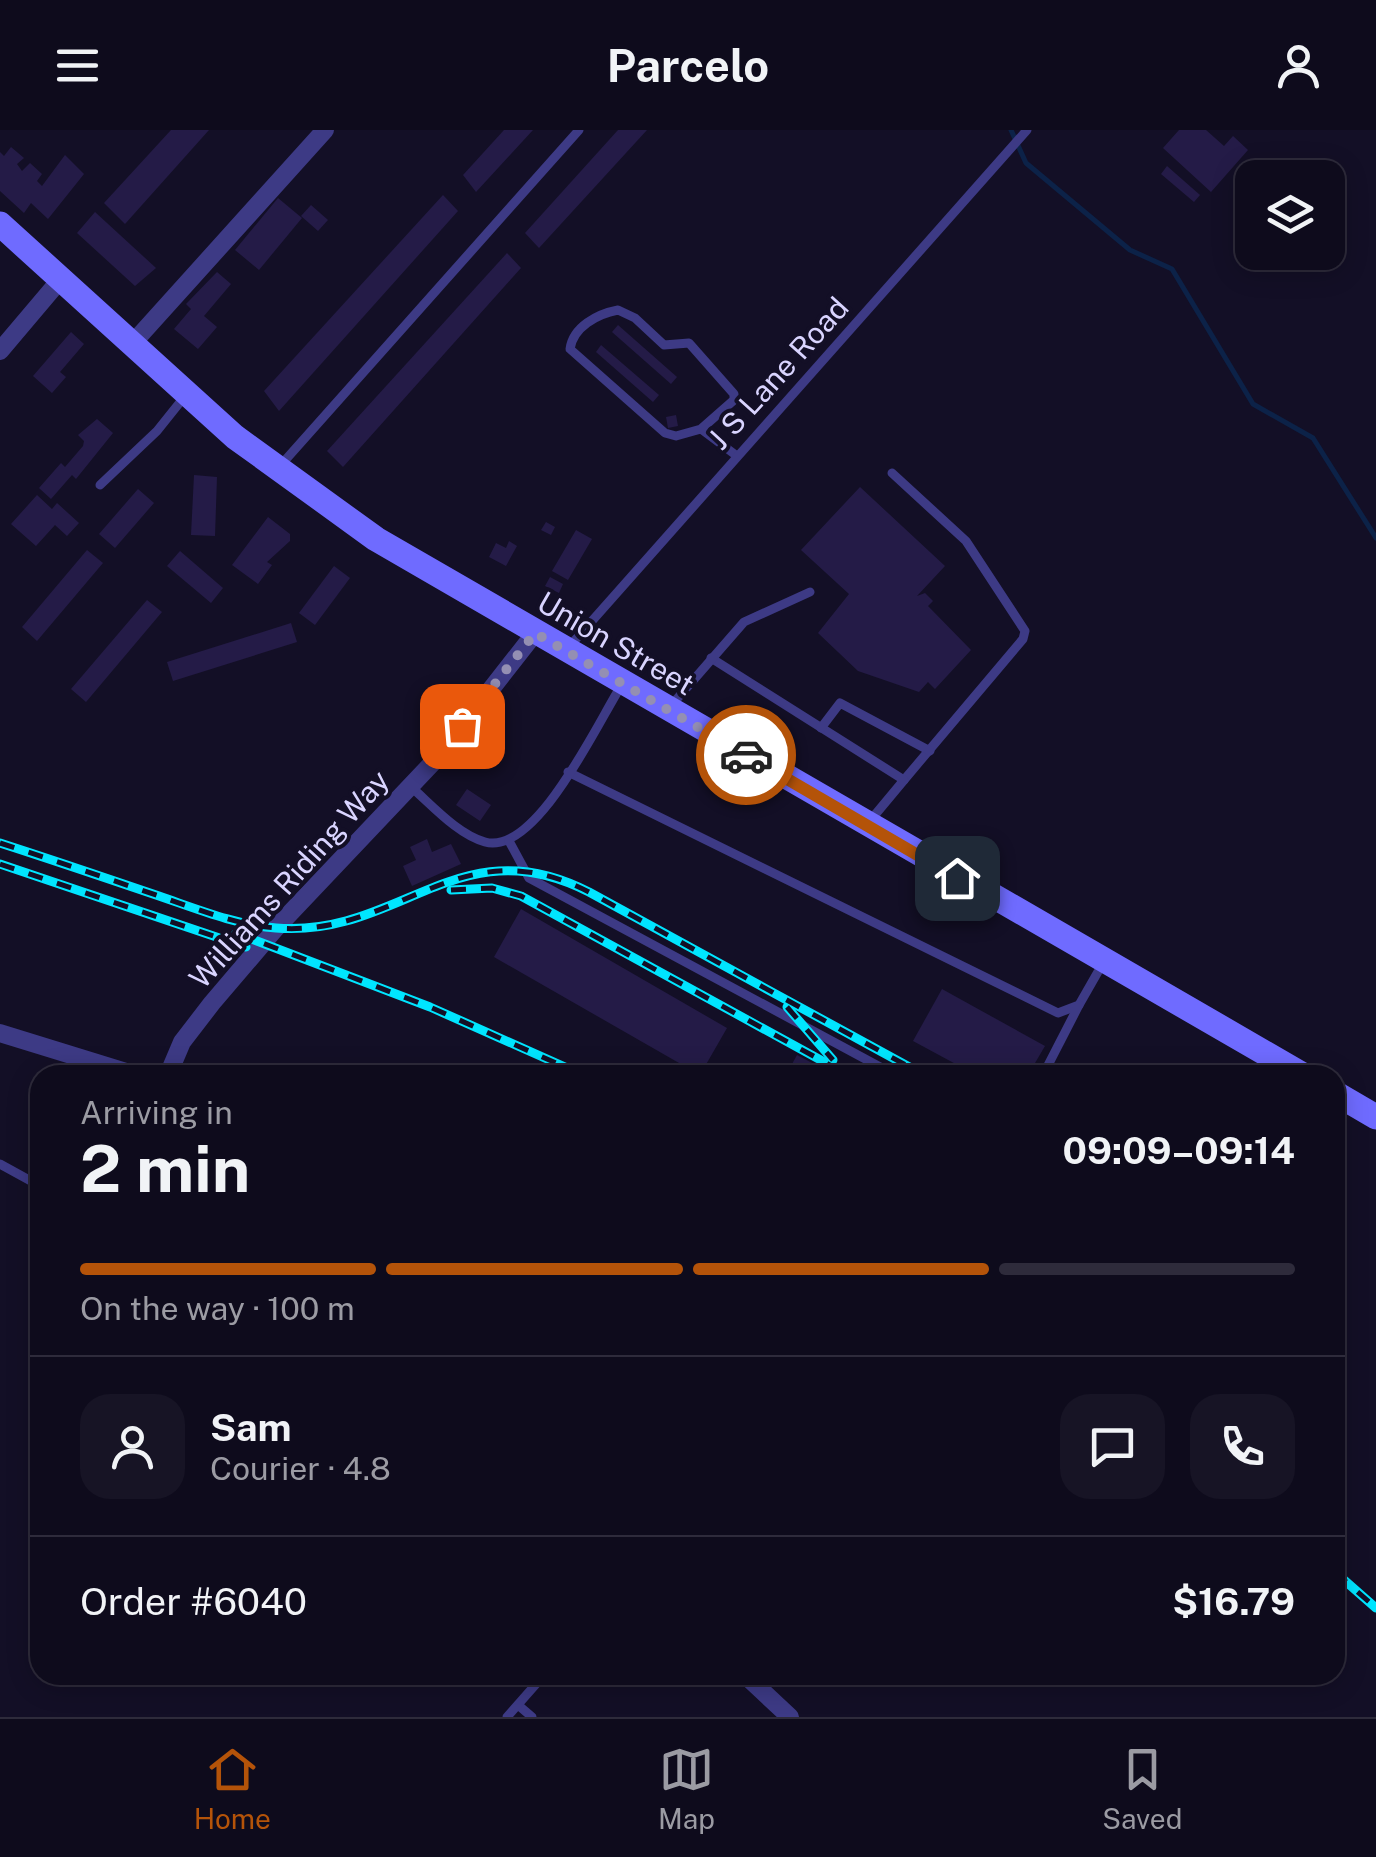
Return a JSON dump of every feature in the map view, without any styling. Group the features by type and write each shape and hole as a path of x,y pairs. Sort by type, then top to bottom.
{"main road":[{"name":"Union Street","path":"0,224 186,394 278,468 376,539 866,826 1286,1065"},
{"path":"1345,1099 1376,1117"}],"street":[{"path":"132,344 325,130"},
{"path":"0,351 60,280"},
{"name":"Williams Riding Way","path":"172,1065 182,1042 223,990 410,786 535,633"},
{"path":"0,1033 104,1065"},
{"path":"756,1685 790,1717"}],"lane":[{"path":"278,468 579,130"},
{"name":"J S Lane Road","path":"566,650 1027,130"},
{"path":"618,310 636,318 664,345 689,343 734,394 734,400 702,429 676,436 653,426 570,349 571,340 596,317 618,310"},
{"path":"100,485 157,431 186,394"},
{"path":"702,429 737,456"},
{"path":"866,826 1023,639 1025,630 966,541 892,473"},
{"path":"667,710 744,622 810,592"},
{"path":"711,658 904,780"},
{"path":"410,786 483,841 510,841 520,836 547,806 622,683"},
{"path":"821,728 840,702 930,750"},
{"path":"568,772 1058,1013 1079,1006"},
{"path":"510,841 530,878 876,1065"},
{"path":"1048,1065 1104,961"},
{"path":"0,1164 30,1180"},
{"path":"507,1717 535,1685"},
{"path":"518,1705 532,1717"}],"building":[{"path":"171,130 209,130 125,224 104,203"},
{"path":"504,130 533,130 476,192 463,175"},
{"path":"618,130 647,130 539,248 525,233"},
{"path":"1179,130 1206,130 1224,146 1233,136 1248,150 1235,160 1211,192 1163,148"},
{"path":"11,147 24,158 17,164 22,171 30,163 42,174 37,181 42,186 65,155 84,174 48,219 31,203 24,213 0,191 0,152 4,156"},
{"path":"1167,166 1200,195 1194,202 1161,174"},
{"path":"443,195 458,211 279,411 264,391"},
{"path":"278,198 302,218 259,270 235,250"},
{"path":"311,205 328,220 318,231 301,216"},
{"path":"95,212 156,268 135,286 77,233"},
{"path":"507,253 521,268 343,467 327,451"},
{"path":"217,272 231,284 204,316 217,327 198,349 174,329 191,309 186,304"},
{"path":"618,325 677,377 671,384 612,332"},
{"path":"71,332 84,344 60,372 66,377 52,393 33,376"},
{"path":"601,345 659,395 653,402 596,352"},
{"path":"676,415 678,426 668,428 666,417"},
{"path":"97,419 113,433 76,479 72,475 51,499 39,488 83,446 78,435"},
{"path":"194,475 217,477 215,536 191,535"},
{"path":"860,487 945,566 917,596 925,593 933,601 928,606 971,650 935,689 928,682 919,692 858,671 818,633 849,594 801,550"},
{"path":"138,489 154,503 115,548 99,534"},
{"path":"37,495 52,509 57,503 79,523 67,536 55,525 36,546 11,524"},
{"path":"268,517 290,534 290,541 267,562 272,565 258,584 232,565"},
{"path":"546,522 555,527 551,535 541,530"},
{"path":"576,530 592,539 568,580 552,571"},
{"path":"509,541 517,546 506,566 489,557 496,543 506,548"},
{"path":"87,550 103,563 37,641 22,627"},
{"path":"180,551 223,588 211,603 167,566"},
{"path":"334,566 350,578 315,625 299,613"},
{"path":"550,577 563,584 559,593 545,586"},
{"path":"147,600 162,612 86,702 71,689"},
{"path":"291,623 297,642 173,681 167,662"},
{"path":"467,789 491,805 480,821 456,805"},
{"path":"427,839 432,852 451,844 461,864 412,886 403,866 416,860 410,847"},
{"path":"521,909 727,1028 706,1065 683,1065 494,957"},
{"path":"942,989 1045,1046 1034,1065 957,1065 913,1041"},
{"path":"797,1055 816,1065 792,1065"}],"waterway":[{"path":"1011,130 1026,163 1130,250 1172,269 1253,404 1313,438 1376,538"}],"railway":[{"path":"0,843 217,916 276,928 320,927 359,917 466,877 503,871 543,875 589,892 906,1065"},
{"path":"0,864 246,947"},
{"path":"451,890 492,888 521,896 830,1065"},
{"path":"236,933 430,1007 560,1065"},
{"path":"787,1007 833,1060"},
{"path":"1345,1581 1376,1608"}],"way so far":[{"path":"462,726 535,633 746,755"}],"route":[{"path":"746,755 957,878"}]}
